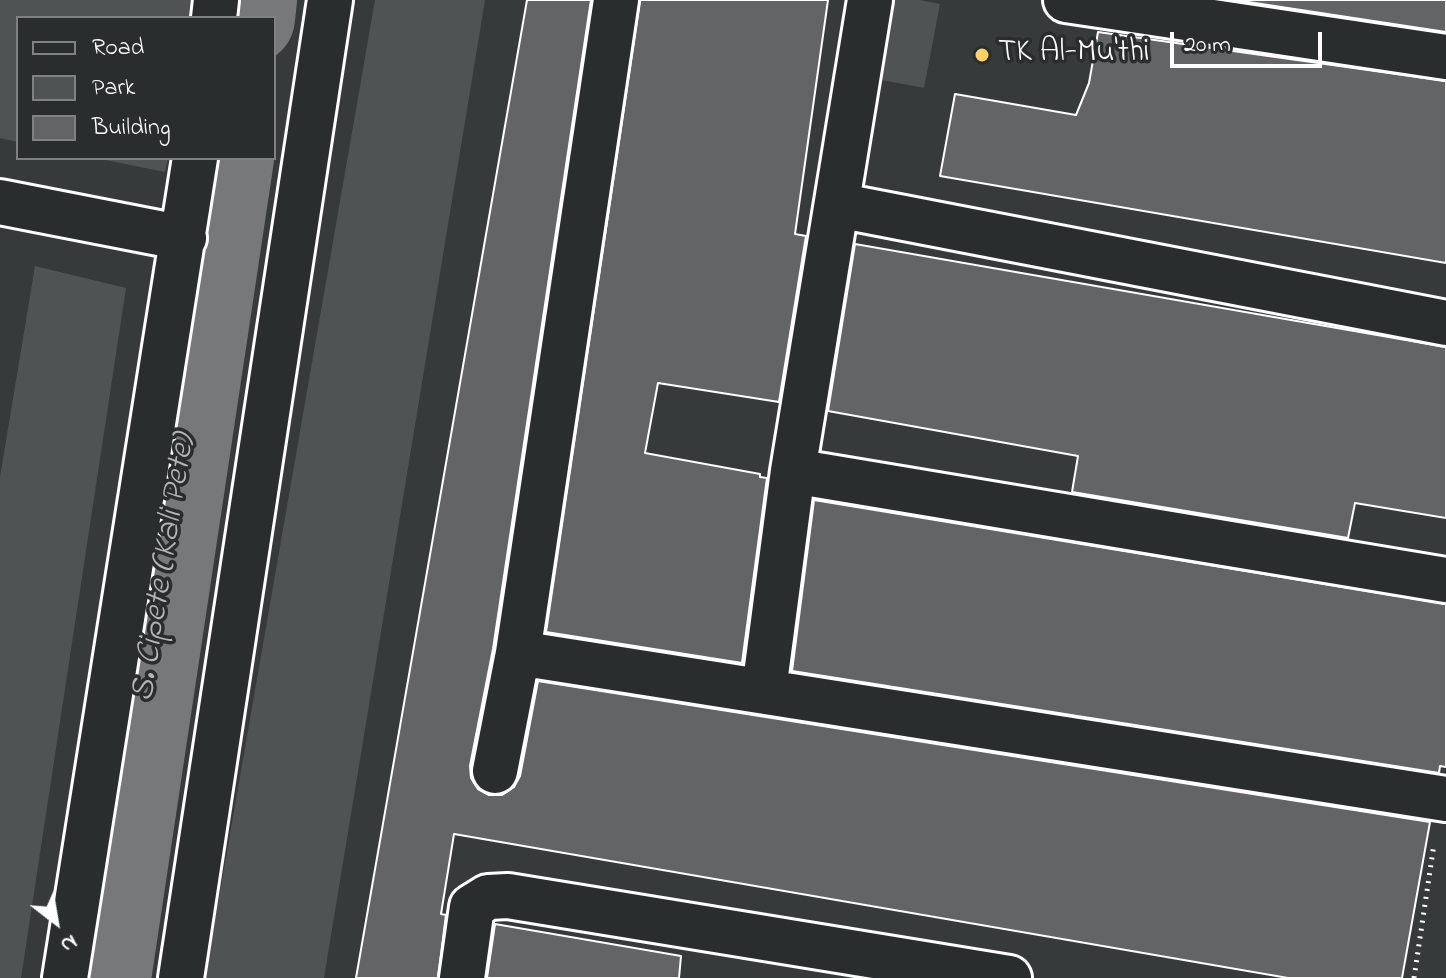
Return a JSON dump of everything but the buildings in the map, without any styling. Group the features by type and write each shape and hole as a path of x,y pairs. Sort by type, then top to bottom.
{"street":[{"path":"181,978 330,0"},
{"path":"495,771 518,653 616,0"},
{"path":"764,690 793,471 870,0"},
{"path":"1066,0 1446,57"},
{"path":"65,978 195,160"},
{"path":"0,202 184,238"},
{"path":"837,205 1446,323"},
{"path":"793,471 1446,580"},
{"path":"518,653 1443,799"},
{"path":"462,978 472,907 488,897 508,896 1009,978"}],"path":[{"path":"1414,978 1443,799"}],"green space":[{"path":"0,0 193,0 190,16 16,16 16,142 0,138"},
{"path":"375,0 485,0 324,978 205,978"},
{"path":"881,0 919,0 940,4 924,88 866,77"},
{"path":"106,160 168,160 165,172"},
{"path":"35,266 126,288 21,978 0,978 0,477"}],"waterway":[{"name":"S. Cipete (Kali Pete)","path":"249,16 251,0"},
{"name":"S. Cipete (Kali Pete)","path":"105,978 228,160"}],"place":[{"name":"TK Al-Mu'thi","path":"982,55"}]}
